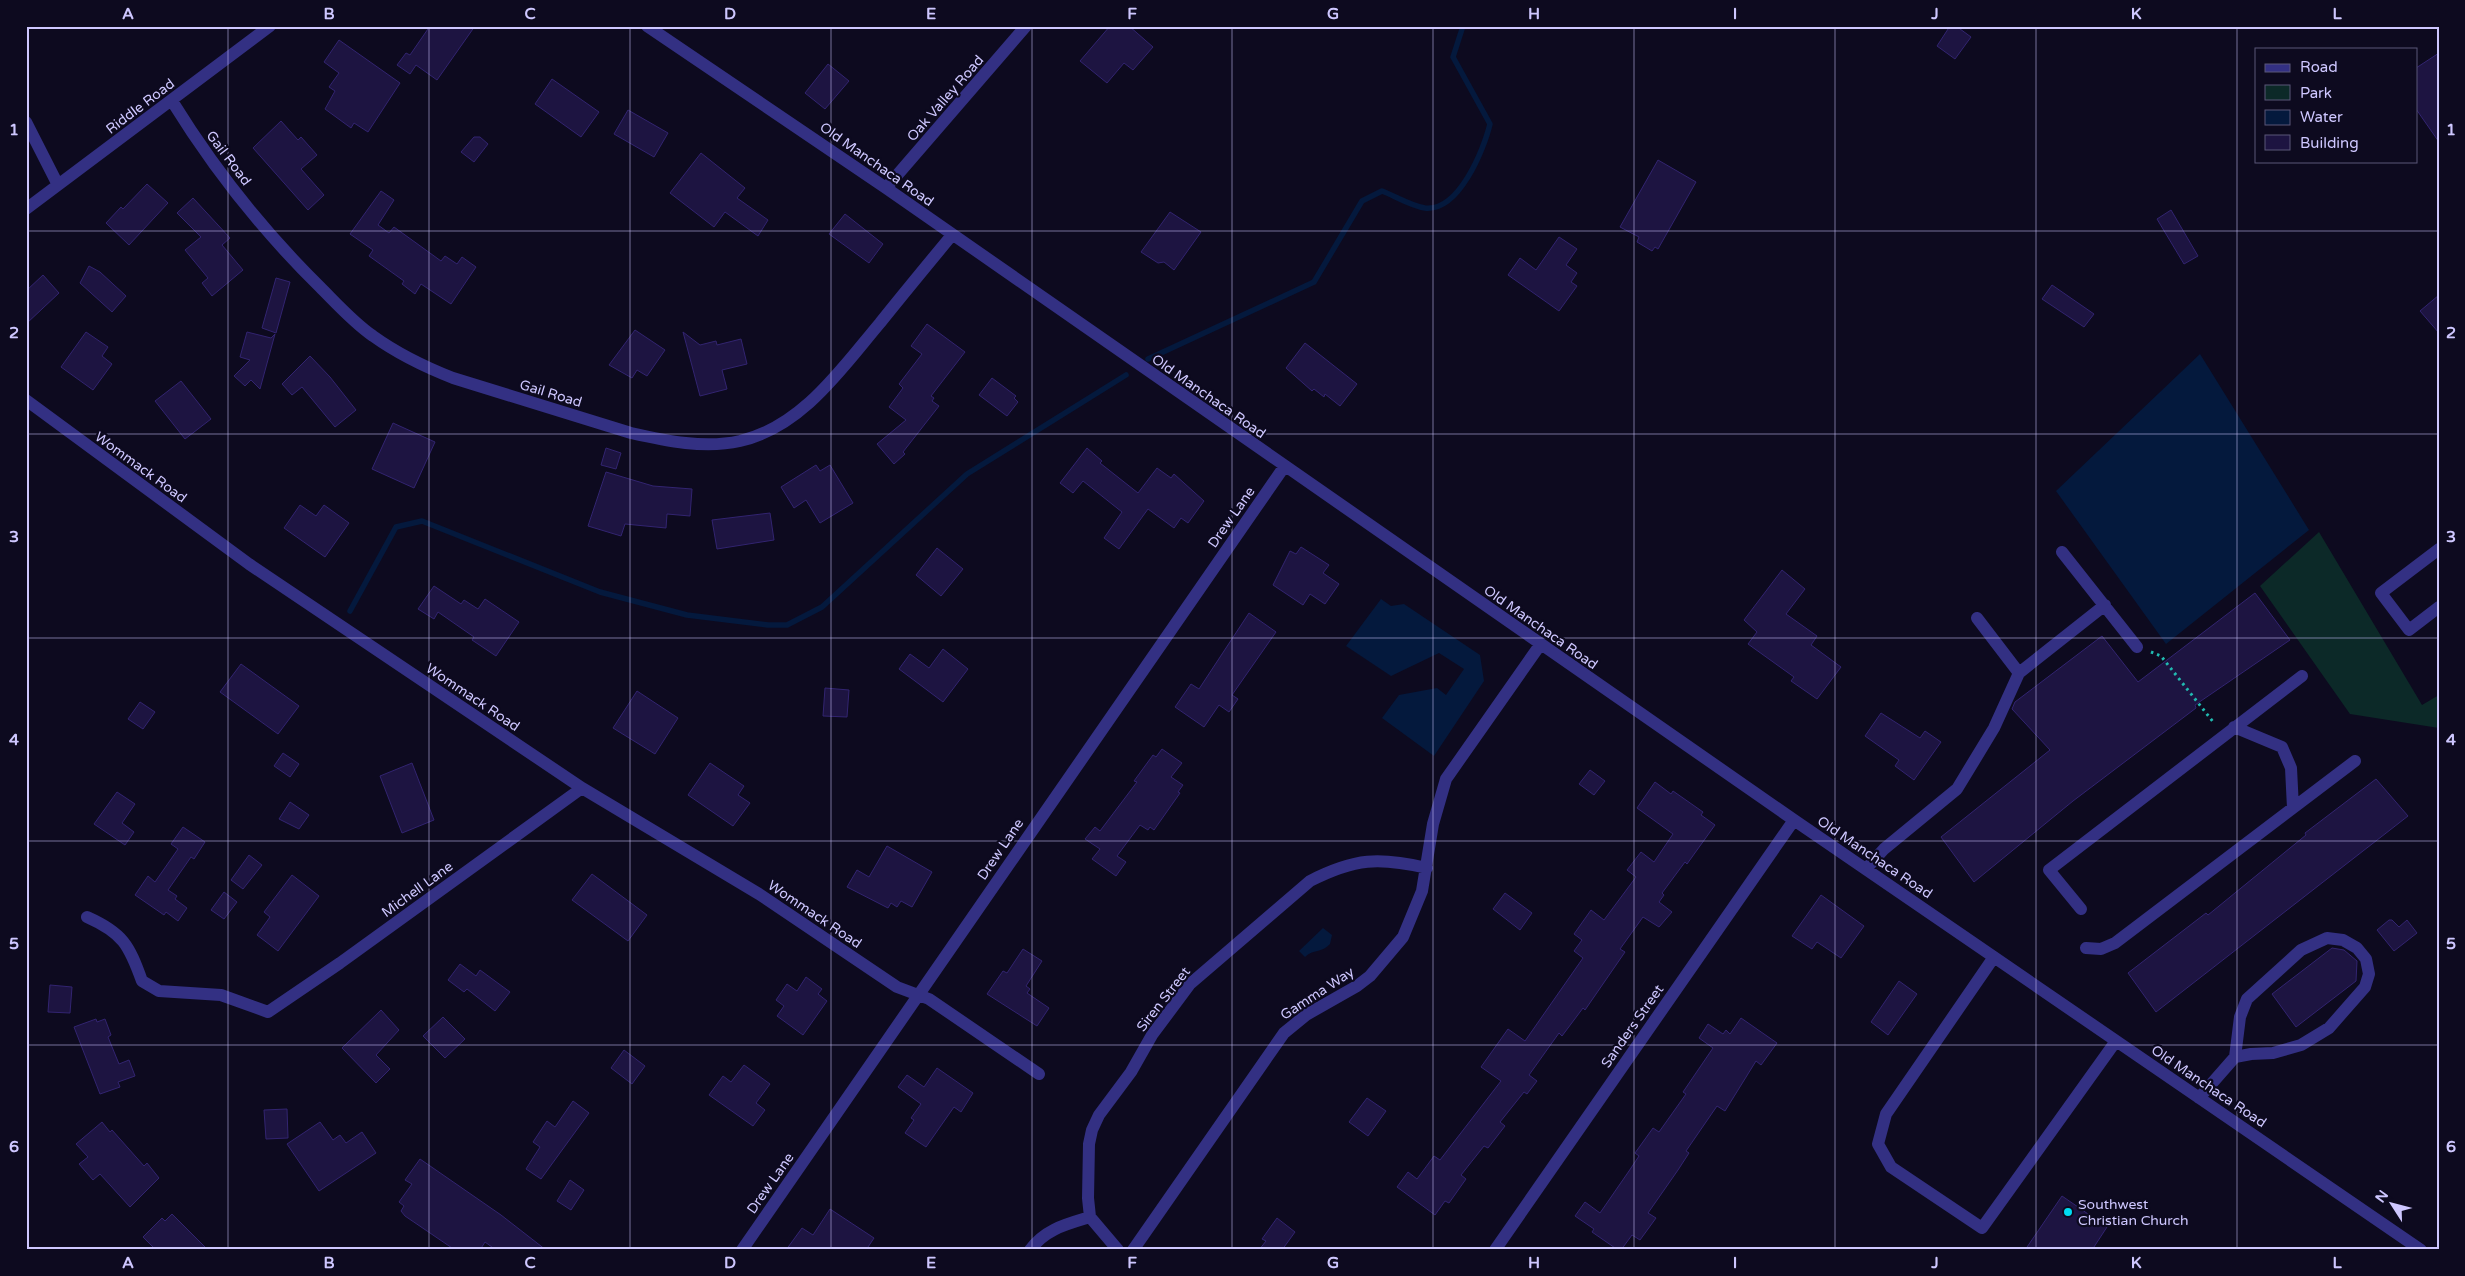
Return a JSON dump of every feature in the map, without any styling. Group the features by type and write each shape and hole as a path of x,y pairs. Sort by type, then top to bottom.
{"street":[{"name":"Riddle Road","path":"26,209 270,26"},
{"name":"Old Manchaca Road","path":"647,26 886,188 1540,645 2421,1250"},
{"name":"Oak Valley Road","path":"886,188 1026,26"},
{"name":"Gail Road","path":"172,101 198,143 266,231 292,259 371,335 412,360 453,378 631,433 660,440 717,444 742,441 767,431 792,417 836,376 952,235"},
{"path":"26,122 58,185"},
{"name":"Wommack Road","path":"26,400 249,564 582,788 774,904 897,987 919,994 938,1004 1039,1074"},
{"name":"Drew Lane","path":"742,1250 1284,467"},
{"path":"2439,549 2381,592 2408,630 2439,607"},
{"path":"2062,552 2137,647"},
{"path":"1866,869 1884,849 1957,789 1994,728 2019,673 2105,606"},
{"path":"1977,618 2019,673"},
{"name":"Gamma Way","path":"1133,1250 1284,1033 1306,1015 1358,986 1388,957 1403,937 1422,891 1433,824 1446,779 1540,645"},
{"path":"2081,909 2049,870 2302,676"},
{"path":"2234,727 2282,747 2291,768 2293,808"},
{"path":"2086,948 2102,949 2114,943 2354,761"},
{"name":"Michell Lane","path":"87,917 111,928 132,954 142,982 159,990 221,995 268,1012 340,963 582,788"},
{"name":"Sanders Street","path":"1495,1250 1794,820"},
{"name":"Siren Street","path":"1090,1217 1087,1164 1092,1130 1152,1035 1190,984 1295,892 1331,871 1349,864 1380,860 1396,861 1427,868"},
{"path":"2199,1098 2235,1057 2240,1017 2247,999 2301,950 2327,938 2343,940 2357,948 2366,959 2369,974 2365,987 2329,1028 2301,1045 2273,1053 2235,1057"},
{"path":"1994,957 1886,1114 1878,1144 1891,1167 1982,1228 2116,1041"},
{"path":"1030,1250 1042,1235 1090,1217 1118,1250"}],"path":[{"path":"2137,647 2161,656 2224,736"}],"green space":[{"path":"2319,532 2422,705 2439,695 2439,728 2350,714 2260,586"}],"water":[{"path":"2200,354 2309,530 2166,644 2056,491"},
{"path":"1381,599 1391,606 1404,604 1480,655 1484,681 1434,756 1382,718 1399,695 1437,688 1446,695 1464,669 1439,653 1391,676 1346,646"},
{"path":"1323,928 1332,935 1330,944 1324,949 1305,957 1299,951"}],"building":[{"path":"430,26 475,26 437,80 416,65 410,74 397,65 406,53 410,55"},
{"path":"1110,26 1129,26 1153,47 1133,70 1124,63 1107,83 1080,61"},
{"path":"1950,26 1956,26 1971,37 1955,59 1937,46"},
{"path":"339,40 400,83 368,132 354,123 351,128 325,109 335,91 329,87 339,73 324,62"},
{"path":"2439,53 2439,142 2418,112 2418,67"},
{"path":"828,64 849,81 825,109 805,93"},
{"path":"552,79 599,112 581,137 535,104"},
{"path":"628,110 668,133 654,157 614,134"},
{"path":"281,121 298,140 301,137 317,155 301,169 324,195 308,210 253,148"},
{"path":"474,137 480,137 488,144 474,162 461,152"},
{"path":"701,153 745,188 737,198 768,220 758,236 725,212 714,227 670,193"},
{"path":"1658,160 1696,182 1658,249 1655,247 1652,251 1637,242 1639,237 1620,227"},
{"path":"147,184 168,203 129,245 106,223 121,207 123,209"},
{"path":"381,191 394,200 378,225 389,233 394,227 441,261 445,256 457,264 462,257 476,267 451,304 421,284 415,294 402,284 404,281 369,256 373,250 350,234"},
{"path":"193,198 230,238 222,245 243,270 212,296 202,283 208,278 185,250 201,237 177,213"},
{"path":"2171,210 2198,256 2184,264 2157,219"},
{"path":"1170,212 1201,232 1174,270 1164,262 1158,263 1141,252"},
{"path":"845,214 883,244 869,263 829,234"},
{"path":"1559,237 1577,249 1566,265 1577,273 1571,282 1577,286 1559,311 1508,275 1520,258 1536,270"},
{"path":"89,266 100,272 126,296 112,312 80,283"},
{"path":"43,275 59,293 26,324 26,291"},
{"path":"276,278 290,282 276,333 262,328"},
{"path":"2052,285 2094,314 2084,327 2042,299"},
{"path":"2439,295 2439,333 2420,311"},
{"path":"927,324 965,352 931,396 934,398 932,401 939,406 903,452 905,454 894,464 877,444 906,420 889,407 903,388 899,384 922,354 911,346"},
{"path":"635,330 665,350 647,376 637,370 632,378 609,365"},
{"path":"86,332 108,347 102,356 112,364 93,390 61,367"},
{"path":"247,332 271,338 275,334 260,389 251,380 245,386 234,376 250,360 240,357"},
{"path":"683,332 700,345 716,341 717,345 741,339 747,364 722,370 727,389 700,396"},
{"path":"1305,343 1357,384 1340,406 1325,394 1324,397 1314,389 1312,391 1286,368"},
{"path":"310,356 330,377 356,410 335,427 302,387 292,395 282,384"},
{"path":"992,378 1016,396 1014,398 1018,402 1007,416 979,395"},
{"path":"181,381 211,419 185,439 155,401"},
{"path":"393,423 435,442 414,488 372,469"},
{"path":"606,448 621,453 616,469 601,465"},
{"path":"1087,448 1102,461 1100,463 1138,493 1157,468 1171,478 1174,474 1204,501 1188,523 1181,518 1174,528 1148,509 1119,549 1104,538 1122,512 1083,481 1073,493 1060,483"},
{"path":"816,465 820,471 830,465 853,503 820,523 806,500 794,508 781,487"},
{"path":"606,472 653,486 692,489 690,516 667,514 666,528 625,524 621,536 588,526"},
{"path":"300,505 316,516 324,505 349,523 325,557 284,528"},
{"path":"770,513 774,540 717,549 712,520"},
{"path":"1301,547 1329,565 1323,573 1339,584 1325,604 1310,594 1303,605 1273,585 1290,551 1296,554"},
{"path":"937,548 963,569 941,596 916,575"},
{"path":"1782,570 1805,589 1786,614 1817,636 1811,645 1841,667 1817,699 1791,681 1794,677 1748,644 1757,632 1744,620"},
{"path":"434,586 461,604 464,600 478,609 485,599 519,622 496,656 472,640 474,637 438,612 434,619 418,609"},
{"path":"2255,593 2290,640 2195,705 2196,708 2073,801 1974,882 1941,837 2050,750 2012,709 2015,702 2102,636 2138,682"},
{"path":"1249,613 1276,632 1232,695 1238,699 1229,712 1219,705 1204,727 1175,707 1191,684 1199,689"},
{"path":"943,649 968,669 943,702 899,669 910,654 929,668"},
{"path":"241,664 299,706 278,734 220,692"},
{"path":"825,688 849,690 847,717 823,716"},
{"path":"637,691 678,718 655,754 613,728"},
{"path":"140,702 155,712 143,729 128,719"},
{"path":"1881,713 1920,738 1925,731 1941,742 1914,780 1895,766 1899,760 1865,736"},
{"path":"1162,749 1182,763 1171,777 1183,785 1178,792 1180,793 1154,830 1150,827 1148,830 1140,825 1117,856 1126,862 1116,876 1092,859 1100,849 1085,839 1095,827 1100,831 1137,782 1134,781 1153,755 1156,757"},
{"path":"283,753 299,764 290,777 274,766"},
{"path":"412,763 434,820 402,833 380,776"},
{"path":"710,763 744,786 738,795 750,803 733,826 688,795"},
{"path":"1590,770 1605,781 1594,795 1579,784"},
{"path":"2376,779 2408,816 2156,1012 2128,973 2206,913 2208,915 2306,835 2305,833"},
{"path":"1655,782 1671,794 1673,791 1703,812 1701,815 1715,825 1687,864 1685,862 1662,893 1664,895 1659,902 1672,912 1659,927 1643,917 1620,949 1625,952 1585,1010 1583,1008 1562,1036 1559,1033 1529,1075 1537,1081 1527,1094 1524,1092 1500,1122 1505,1126 1488,1148 1484,1146 1461,1175 1466,1179 1449,1203 1445,1201 1435,1215 1397,1187 1408,1172 1417,1179 1434,1156 1440,1160 1501,1081 1481,1067 1508,1029 1525,1041 1583,958 1574,951 1582,940 1574,934 1591,910 1604,920 1636,877 1627,870 1641,852 1654,862 1673,834 1637,808"},
{"path":"117,792 135,804 122,823 134,832 125,845 94,824"},
{"path":"290,802 309,815 299,829 279,819"},
{"path":"183,827 205,842 194,859 191,857 168,890 177,896 175,899 187,908 178,921 166,912 164,915 135,895 148,876 155,882 178,849 171,844"},
{"path":"887,846 932,872 912,907 901,901 897,907 891,903 888,908 847,887 857,870 869,877"},
{"path":"249,855 262,865 243,889 231,880"},
{"path":"592,874 647,915 628,941 572,900"},
{"path":"292,875 319,896 278,951 257,935 270,917 264,912"},
{"path":"224,892 237,902 224,919 211,910"},
{"path":"1505,893 1532,913 1520,930 1493,909"},
{"path":"1821,895 1864,926 1841,958 1817,942 1812,949 1792,936"},
{"path":"2389,920 2392,920 2399,927 2407,920 2417,933 2394,951 2377,930"},
{"path":"2332,948 2344,950 2357,961 2356,981 2296,1027 2272,994"},
{"path":"1023,949 1042,961 1026,986 1030,989 1027,993 1049,1008 1037,1026 987,994 1003,971 1007,973"},
{"path":"460,964 476,976 480,970 510,992 495,1011 467,989 464,992 448,980"},
{"path":"806,977 822,989 818,994 827,1001 803,1035 777,1016 784,1006 776,1000 787,984 797,991"},
{"path":"1899,981 1917,994 1888,1035 1871,1022"},
{"path":"50,985 72,987 70,1013 48,1012"},
{"path":"381,1010 399,1030 376,1055 390,1069 376,1083 342,1048"},
{"path":"443,1017 465,1039 445,1058 423,1036"},
{"path":"1741,1018 1777,1043 1761,1065 1756,1061 1725,1111 1717,1106 1686,1151 1689,1153 1648,1213 1656,1218 1640,1240 1632,1235 1621,1250 1618,1250 1592,1232 1594,1229 1575,1216 1585,1202 1600,1213 1639,1156 1635,1153 1653,1128 1659,1132 1686,1094 1683,1092 1713,1048 1699,1038 1708,1024 1723,1034 1726,1030 1730,1034"},
{"path":"96,1019 97,1022 105,1019 111,1035 108,1037 119,1064 129,1060 135,1076 118,1082 120,1087 100,1094 74,1027"},
{"path":"624,1050 645,1066 632,1084 611,1068"},
{"path":"744,1065 770,1084 756,1103 765,1110 753,1126 709,1095 723,1076 731,1082"},
{"path":"937,1068 973,1093 961,1112 954,1107 926,1147 905,1133 914,1120 911,1118 921,1104 898,1087 907,1075 924,1087"},
{"path":"1367,1098 1386,1111 1368,1136 1349,1122"},
{"path":"573,1101 589,1113 541,1179 526,1169 540,1147 533,1142 547,1121 555,1127"},
{"path":"287,1109 288,1138 266,1139 264,1110"},
{"path":"102,1122 110,1132 112,1130 144,1166 147,1163 159,1178 130,1207 100,1174 93,1180 79,1164 88,1157 76,1144"},
{"path":"320,1122 333,1140 340,1135 346,1143 362,1132 376,1153 319,1191 287,1144"},
{"path":"420,1159 501,1215 546,1250 496,1250 485,1242 480,1250 455,1250 405,1216 401,1211 404,1206 399,1202 412,1184 405,1180"},
{"path":"570,1180 584,1190 571,1210 557,1201"},
{"name":"Southwest Christian Church","path":"2062,1196 2107,1227 2092,1250 2025,1250"},
{"path":"830,1209 874,1238 866,1250 786,1250 802,1228 813,1235"},
{"path":"172,1214 208,1250 156,1250 143,1237 162,1218 165,1221"},
{"path":"1277,1218 1295,1232 1282,1250 1259,1250 1266,1241 1262,1239"}],"waterway":[{"path":"1148,359 1314,282 1362,201 1382,191 1420,207 1437,207 1449,200 1459,190 1476,163 1490,124 1453,57 1463,26"},
{"path":"350,611 396,527 422,521 600,592 687,615 768,625 787,625 822,607 967,474 1126,375"}],"place":[{"name":"Southwest Christian Church","path":"2068,1212"}]}
